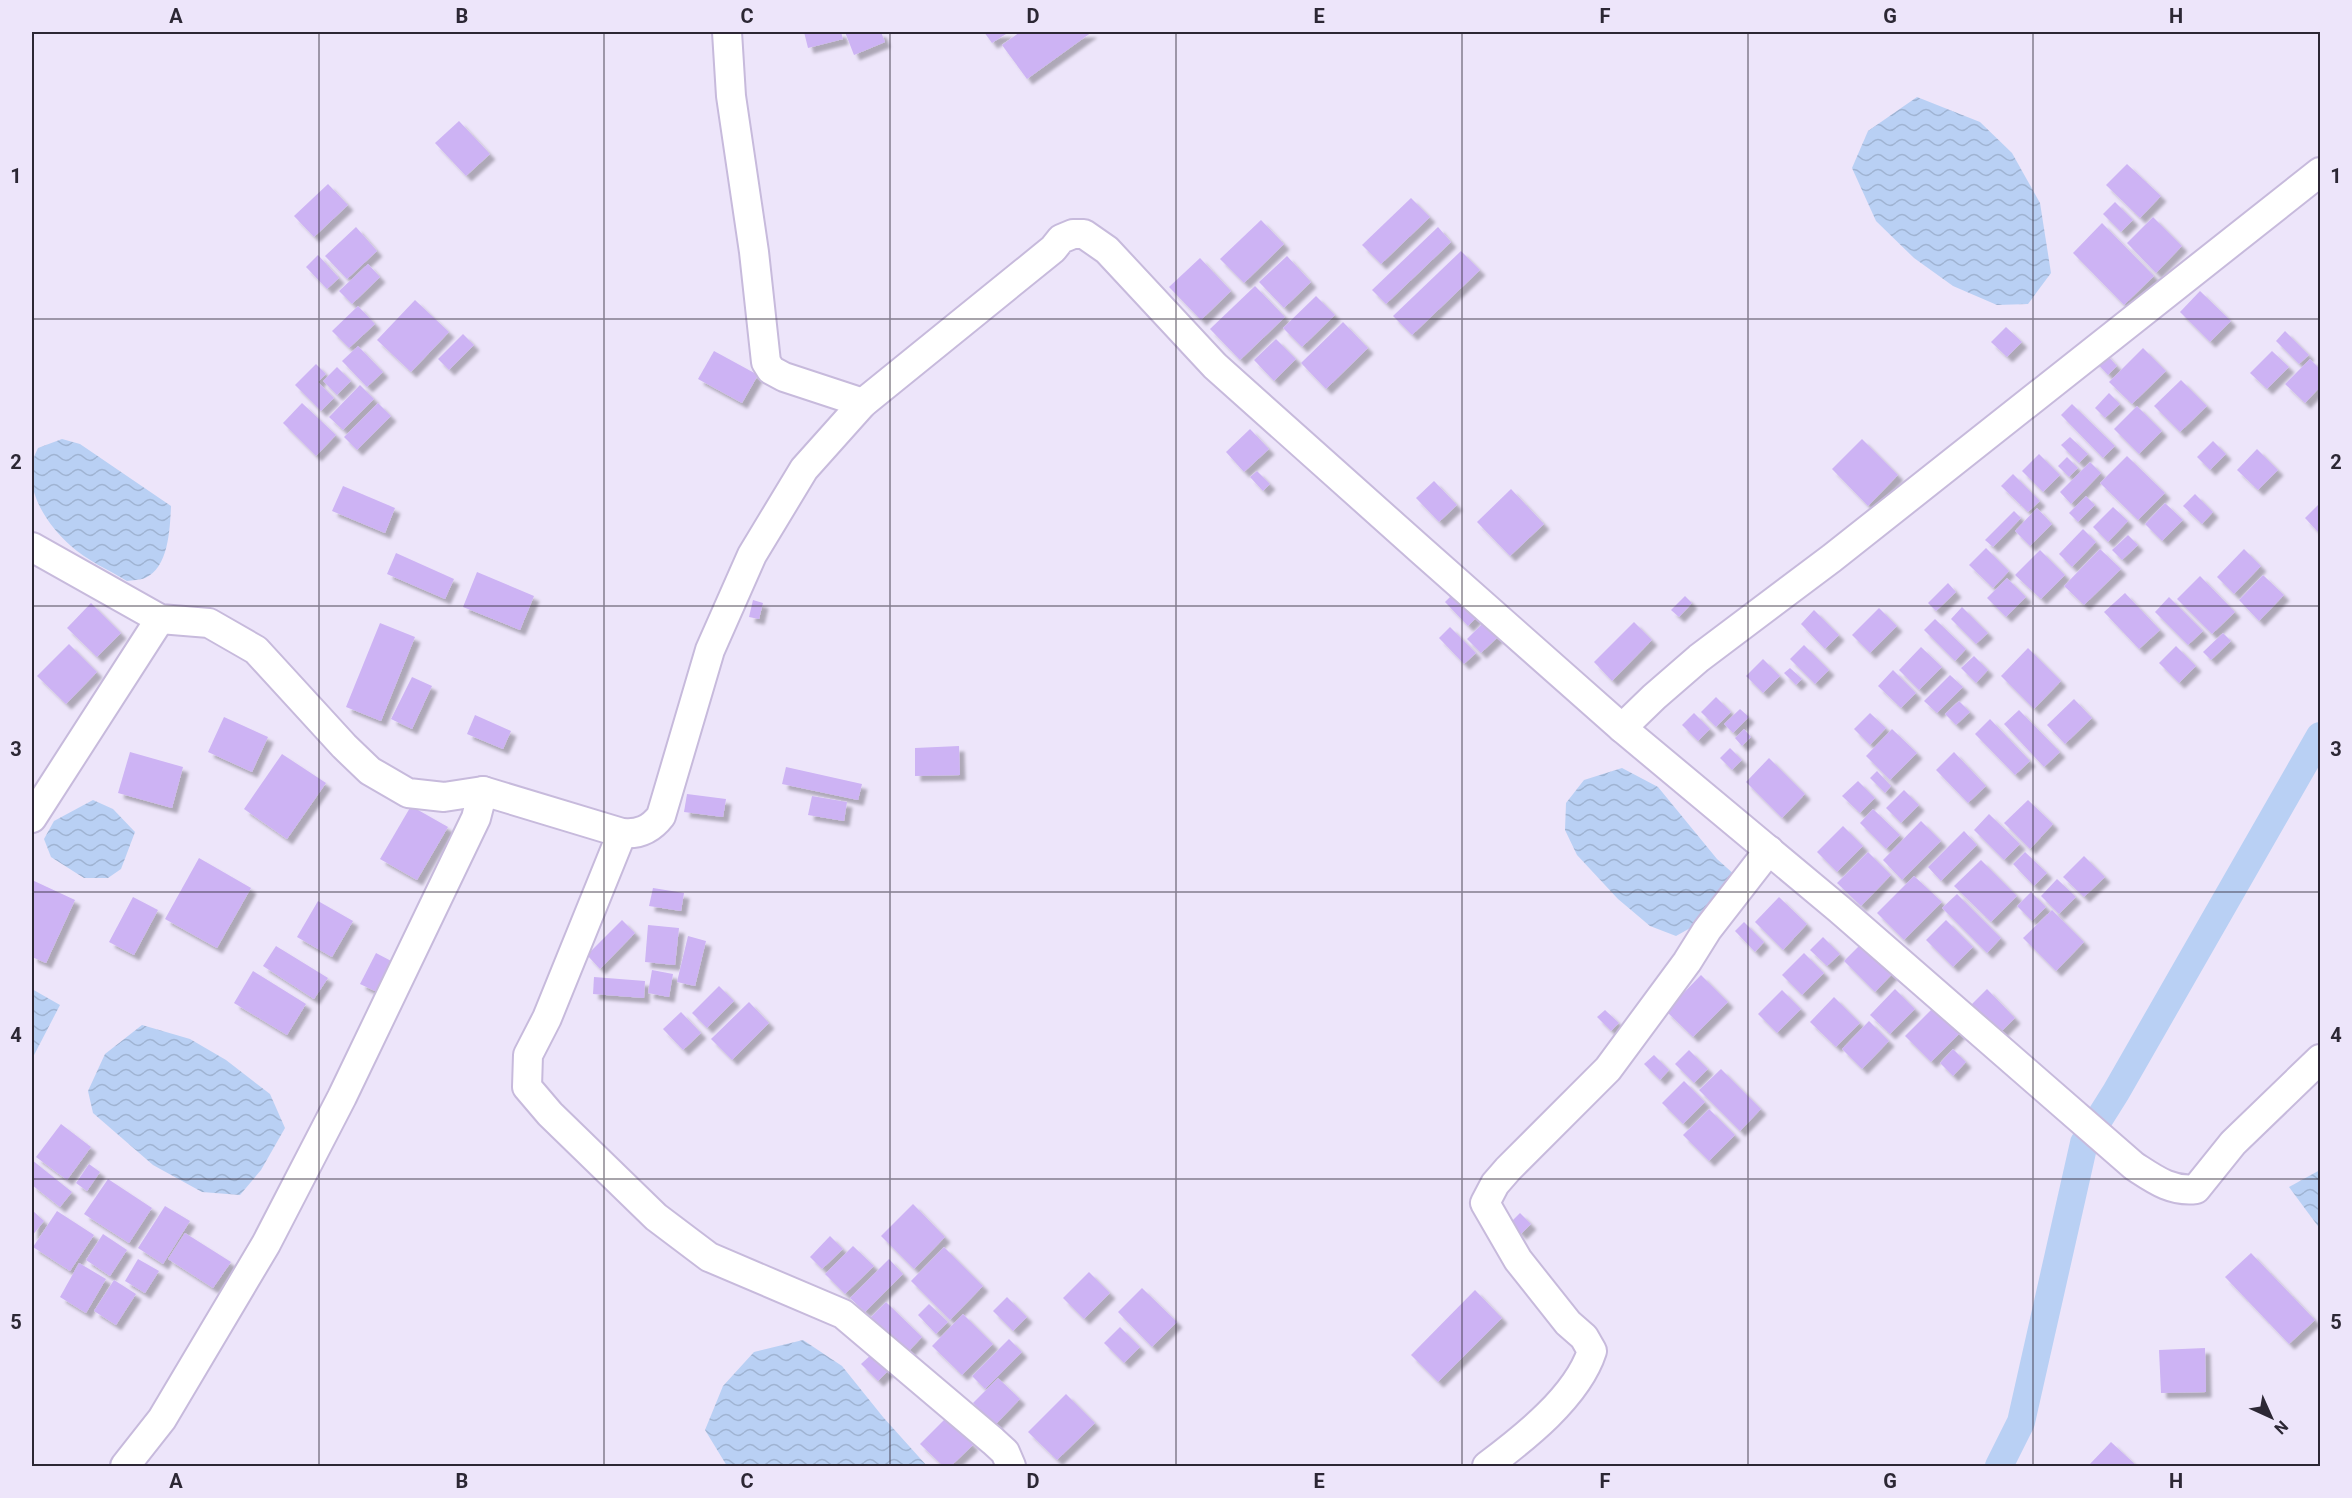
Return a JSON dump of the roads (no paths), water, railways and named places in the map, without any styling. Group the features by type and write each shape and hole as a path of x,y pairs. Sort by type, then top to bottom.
{"street":[{"path":"727,32 731,96 754,252 766,362 771,369 784,377 863,403"},
{"path":"1622,728 1699,658 1832,558 2320,172"},
{"path":"32,547 160,620 209,623 256,650 370,771 408,793 444,797 483,791 622,833 635,834 655,825 661,816 710,650 752,555 804,469 863,403 1053,249 1061,239 1073,234 1084,234 1107,250 1215,366 1622,728 1857,924 2134,1166 2165,1185 2184,1191 2196,1190 2233,1143 2320,1059"},
{"path":"32,818 160,620"},
{"path":"125,1467 162,1419 266,1244 363,1054 476,818 483,791"},
{"path":"622,833 547,1018 528,1055 526,1088 656,1217 709,1257 843,1314 993,1441 1005,1452 1011,1467"},
{"path":"1487,1467 1523,1439 1569,1392 1588,1365 1592,1351 1584,1337 1568,1323 1518,1260 1485,1203 1495,1184 1508,1169 1608,1069 1687,962 1707,930 1769,850"}],"water":[{"path":"1917,97 1980,122 2012,153 2040,203 2051,273 2028,304 1997,305 1953,286 1914,258 1876,221 1852,168 1868,131"},
{"path":"62,439 80,444 171,506 167,546 164,556 153,573 145,578 127,581 77,551 61,536 44,514 33,488 31,475 33,461 38,448"},
{"path":"1622,768 1658,787 1717,859 1736,876 1701,922 1676,936 1650,926 1618,899 1577,855 1565,830 1566,803 1584,780"},
{"path":"93,800 113,809 135,832 121,869 108,878 84,878 51,857 44,839 54,821"},
{"path":"32,989 60,1005 32,1059"},
{"path":"142,1025 190,1039 226,1060 270,1094 285,1128 261,1170 240,1195 202,1192 153,1165 93,1113 88,1091 105,1054"},
{"path":"2320,1170 2320,1229 2289,1187"},
{"path":"803,1340 842,1366 927,1466 727,1466 705,1430 723,1386 754,1352"}],"waterway":[{"path":"1999,1466 2021,1422 2084,1143 2116,1092 2320,736"}]}
